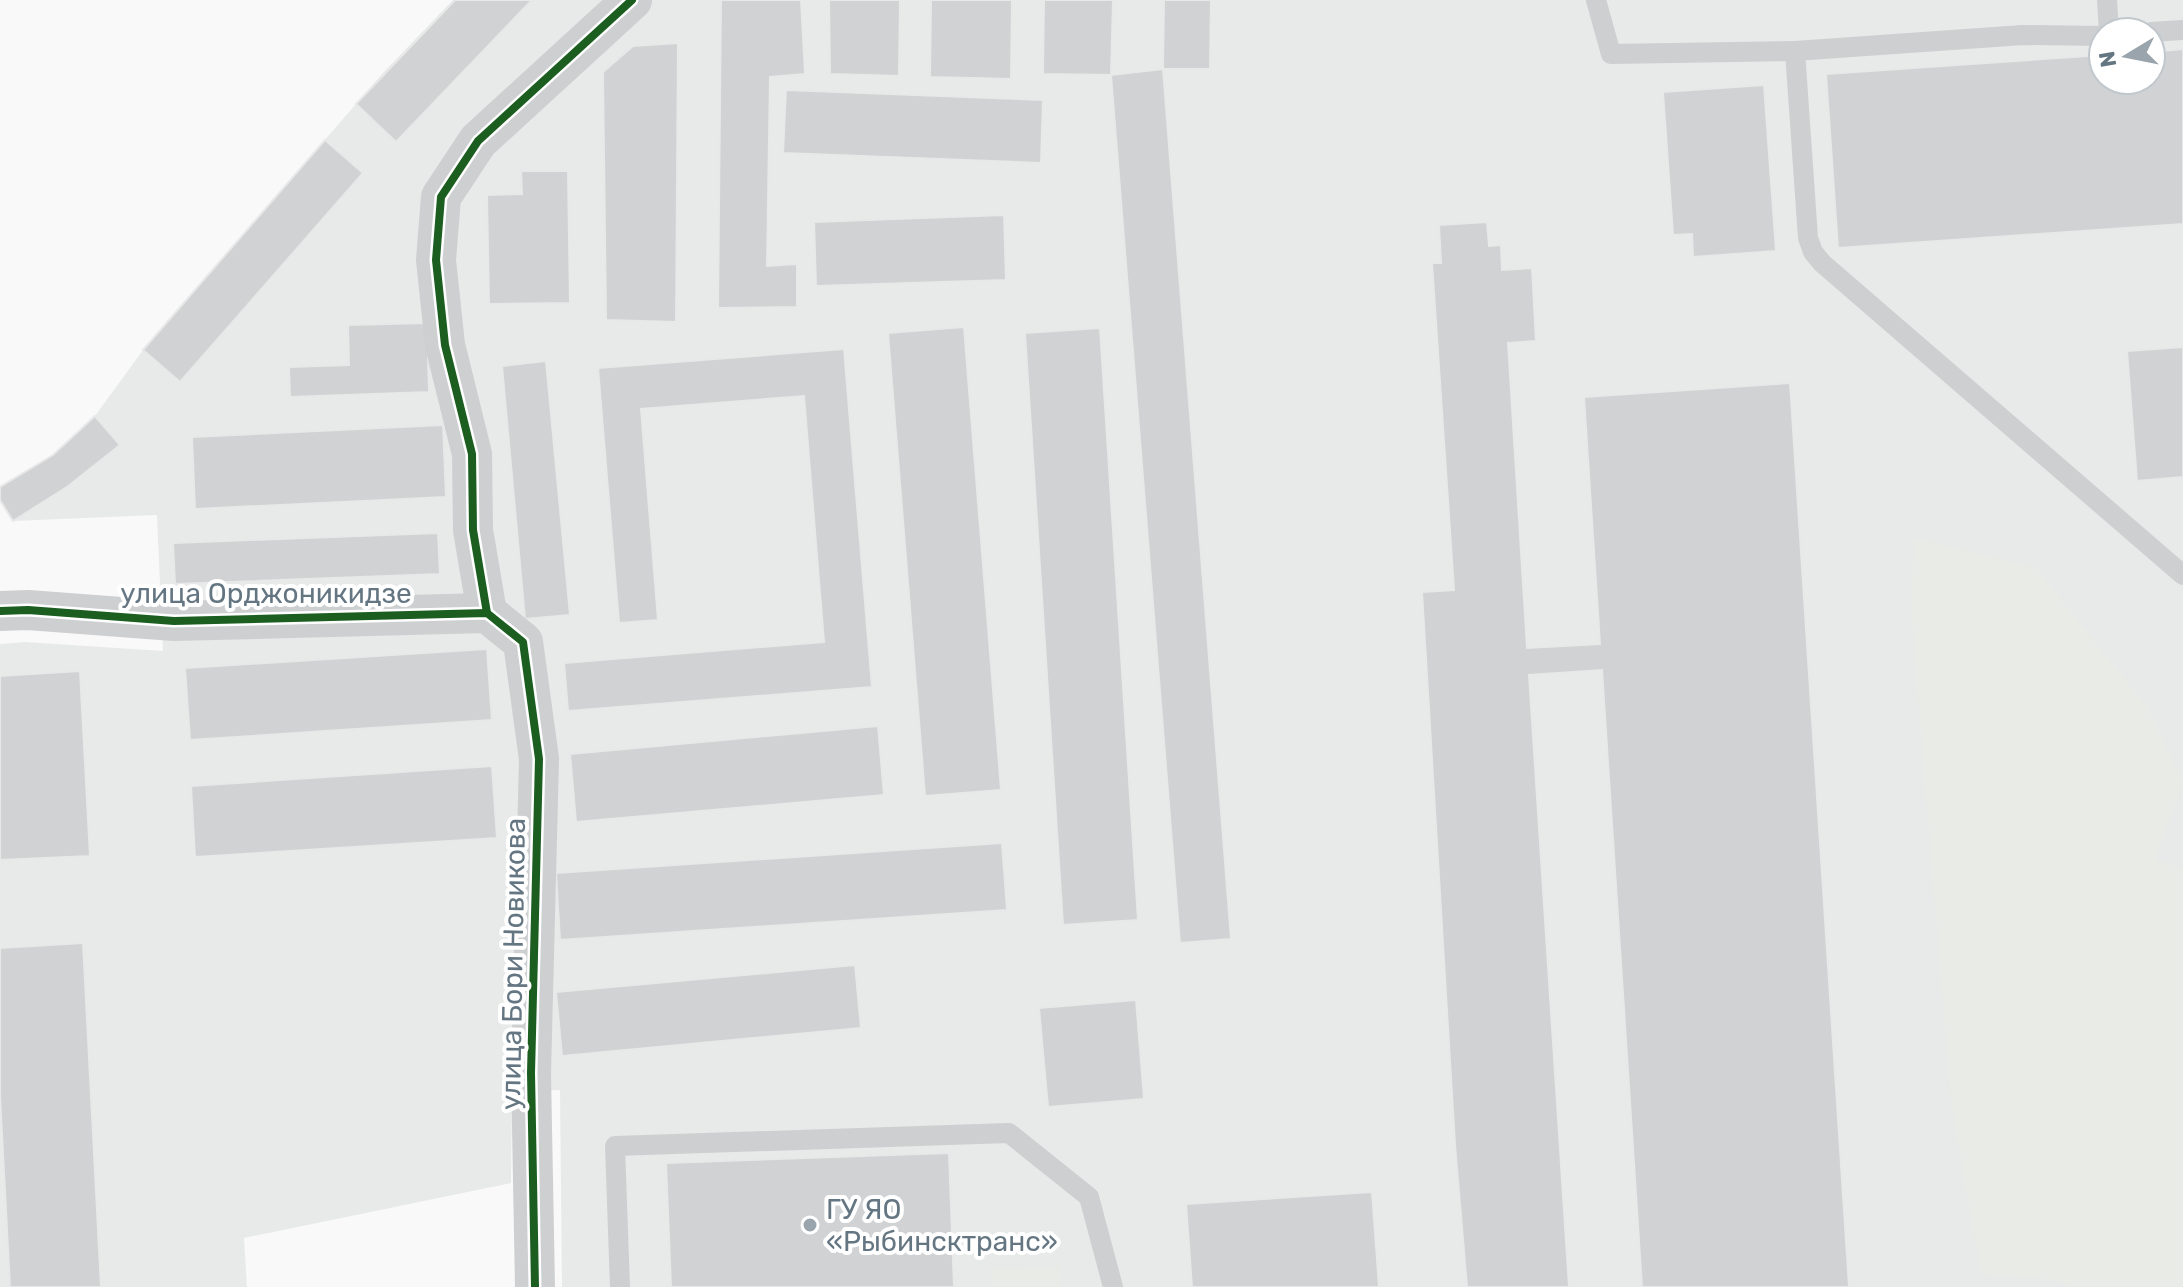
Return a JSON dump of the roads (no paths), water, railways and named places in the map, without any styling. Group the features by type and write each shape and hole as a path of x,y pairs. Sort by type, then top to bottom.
{"street":[{"path":"487,613 473,530 472,454 443,331 436,260 441,197 478,141 632,0"},
{"name":"улица Орджоникидзе","path":"0,611 28,610 174,621 487,613"},
{"name":"улица Бори Новикова","path":"487,613 523,642 539,759 531,1073 535,1287"}],"lane":[{"path":"1596,0 1611,54 1795,51 2023,35 2087,36"},
{"path":"1795,51 1808,238 1813,252 2183,575"},
{"path":"620,1287 615,1146 1009,1133 1089,1197 1113,1287"}],"place":[{"name":"ГУ ЯО «Рыбинсктранс»","path":"810,1225"}]}
